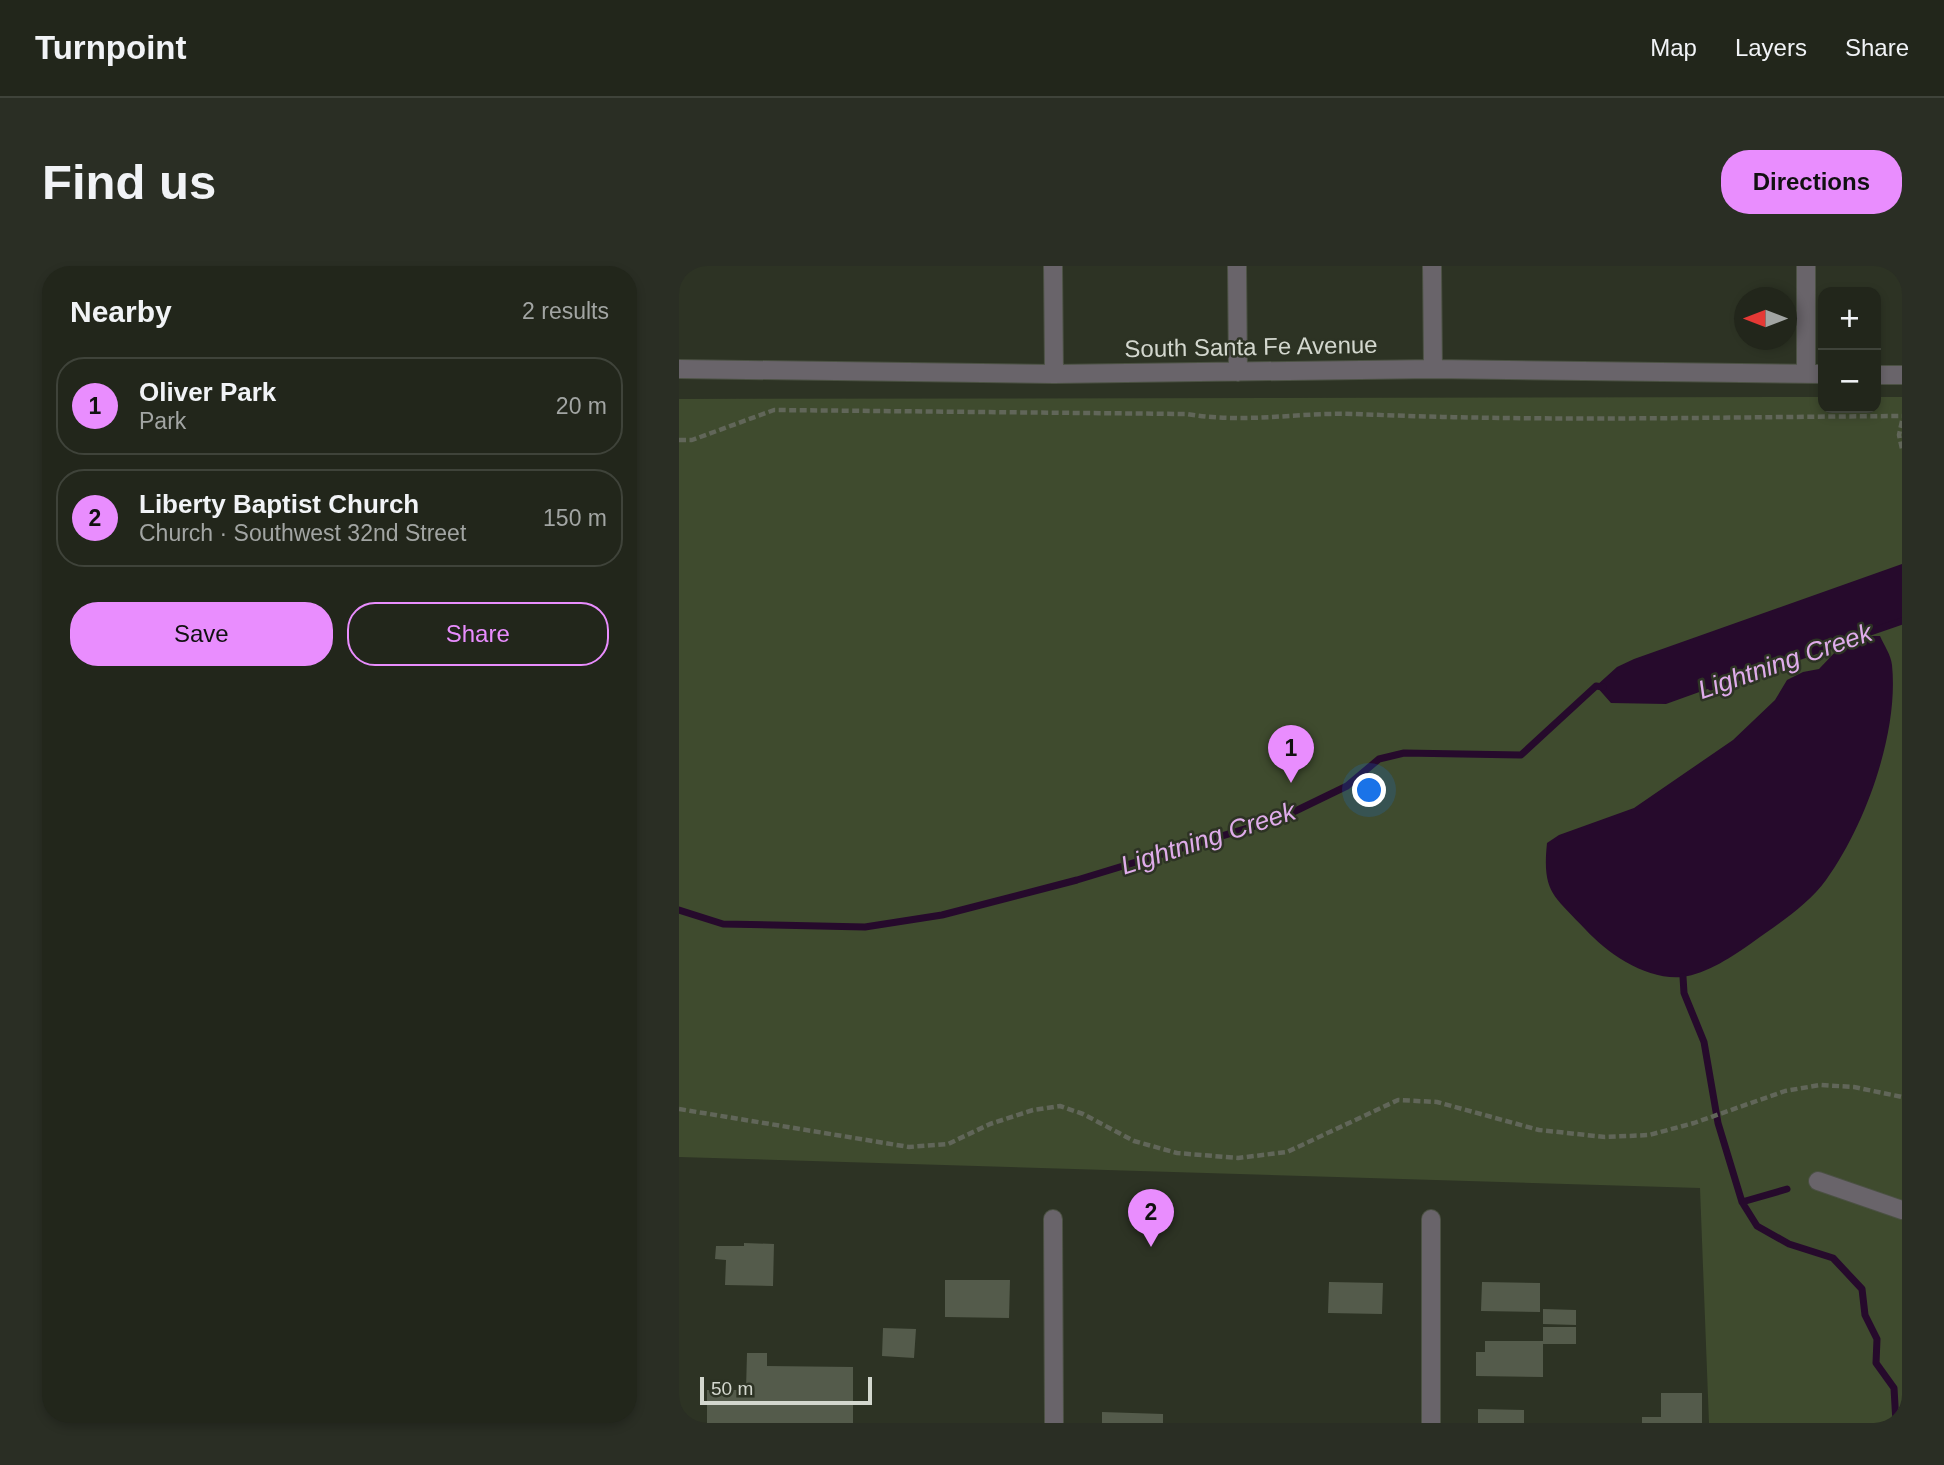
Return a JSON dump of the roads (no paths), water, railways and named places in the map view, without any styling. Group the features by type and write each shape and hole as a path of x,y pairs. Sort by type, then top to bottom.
{"street":[{"path":"1053,266 1054,374"},
{"path":"1237,266 1238,372"},
{"path":"1432,266 1433,369"},
{"path":"1806,266 1815,374"},
{"name":"South Santa Fe Avenue","path":"679,369 1054,374 1433,369 1815,374"},
{"path":"1881,374 1902,374"},
{"path":"1818,1181 1902,1210"},
{"path":"1053,1219 1054,1423"},
{"path":"1431,1219 1431,1423"}],"water":[{"path":"1902,564 1902,619 1666,704 1611,703 1596,686 1617,667 1634,659"},
{"path":"1870,636 1880,636 1892,665 1893,692 1884,749 1866,806 1854,833 1826,880 1811,898 1719,964 1682,977 1668,977 1642,970 1616,956 1594,938 1552,892 1546,872 1547,843 1559,835 1634,808 1733,740 1775,700 1787,680 1803,672 1819,669 1839,648"}],"waterway":[{"name":"Lightning Creek","path":"1711,687 1902,621"},
{"name":"Lightning Creek","path":"679,910 723,924 865,927 942,915 1077,880 1281,818 1347,786 1379,759 1404,753 1521,755 1596,686 1603,687"},
{"path":"1683,977 1684,993 1704,1042 1718,1123 1742,1202 1757,1226 1789,1244 1833,1258 1862,1289 1865,1315 1877,1339 1876,1363 1894,1388 1896,1423"},
{"path":"1742,1202 1787,1189"}],"place":[{"name":"Oliver Park","path":"1291,783"},
{"name":"Liberty Baptist Church","path":"1151,1247"}]}
